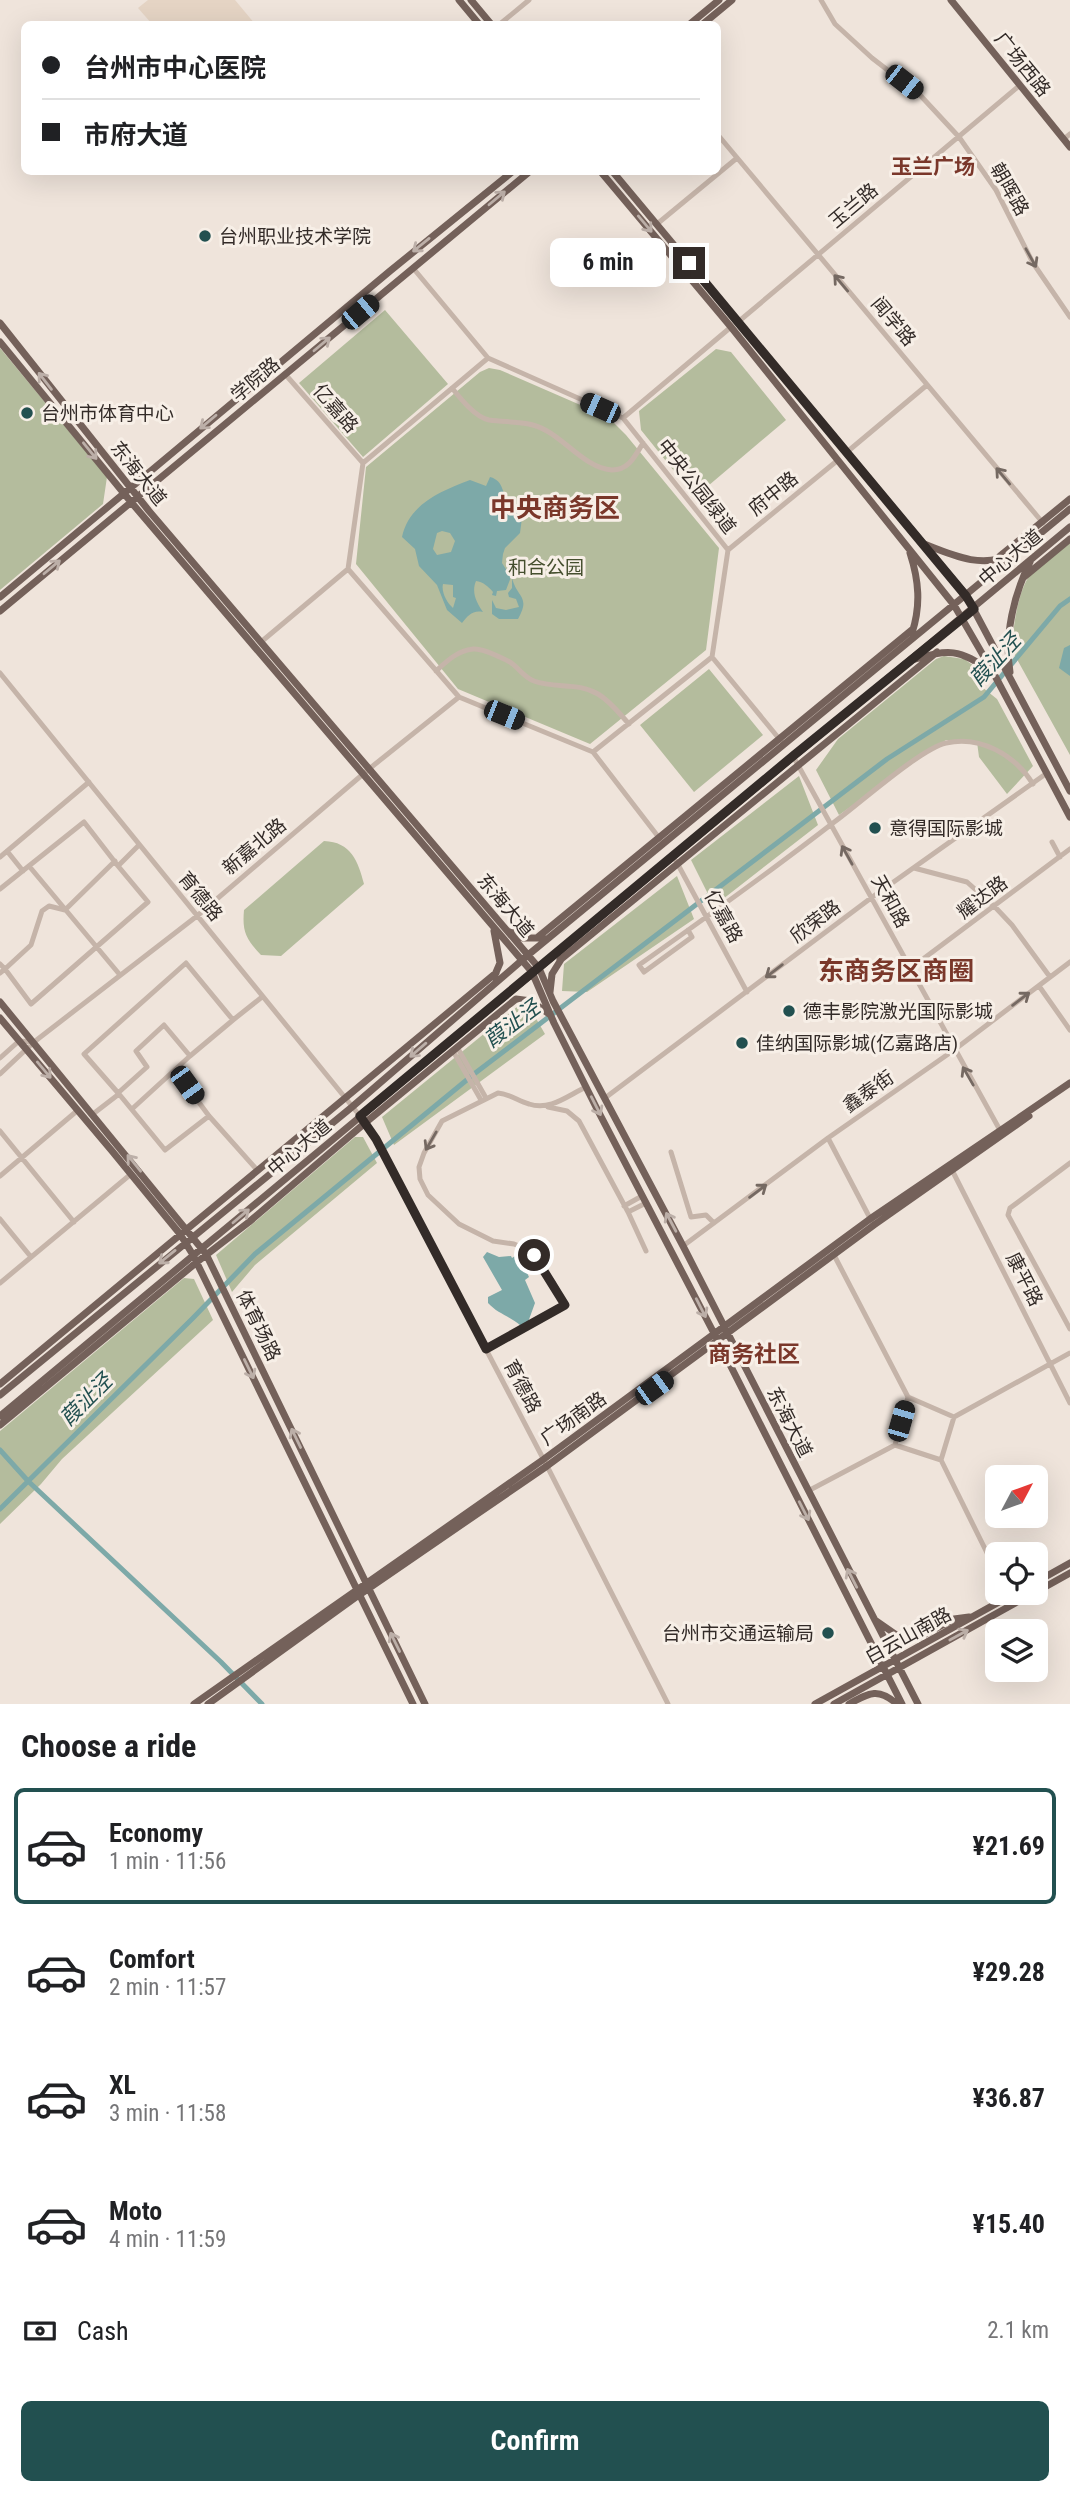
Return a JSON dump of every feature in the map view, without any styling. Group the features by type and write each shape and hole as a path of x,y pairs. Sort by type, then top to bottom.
{"main road":[{"path":"459,0 476,21"},
{"path":"471,0 488,21"},
{"path":"694,21 719,0"},
{"path":"707,21 732,0"},
{"name":"广场西路","path":"951,0 1020,85 1067,136 1070,147"},
{"name":"学院路","path":"0,597 508,175"},
{"name":"学院路","path":"0,611 525,175"},
{"path":"604,175 847,452 966,596 1004,657 1012,681 1070,790"},
{"path":"616,175 657,224 838,460 954,605 1004,691 1070,817"},
{"name":"东海大道","path":"0,323 134,500 366,772 502,925 536,971 683,1246 918,1704"},
{"name":"东海大道","path":"0,342 127,491"},
{"path":"994,561 1044,525 1070,499"},
{"name":"东海大道","path":"134,500 261,642 493,927 525,958"},
{"name":"中心大道","path":"782,741 966,596 1023,548 1044,525 1070,509"},
{"name":"中心大道","path":"0,1416 195,1259 286,1178 363,1119 442,1048 1070,527"},
{"path":"1021,580 1070,539"},
{"path":"923,544 958,558 979,562 994,561 1023,548"},
{"path":"904,646 916,619 919,587 909,549"},
{"path":"1004,657 1021,580 1032,558"},
{"path":"538,937 661,841 913,629"},
{"path":"908,661 937,652 961,653 973,658 996,677"},
{"path":"560,960 679,866 937,652"},
{"name":"中心大道","path":"0,1395 352,1107 442,1023 480,996 661,841"},
{"path":"502,925 523,938 551,936"},
{"path":"480,996 500,963 493,927"},
{"path":"550,993 552,974 572,940"},
{"name":"东海大道","path":"536,971 554,1023 717,1338 900,1704"},
{"path":"0,1384 270,1160 442,1023 496,973"},
{"path":"204,1251 280,1196 363,1119 516,999 531,1002 550,1014"},
{"name":"体育场路","path":"0,1002 204,1251 425,1704"},
{"path":"0,1018 185,1242 413,1704"},
{"path":"442,1048 473,1034"},
{"name":"广场南路","path":"194,1704 221,1690 545,1462 872,1222 1070,1085"},
{"name":"广场南路","path":"726,1331 834,1255 872,1222 952,1170 1001,1133"},
{"path":"266,1176 270,1160"},
{"path":"280,1196 286,1178"},
{"path":"0,1425 195,1259"},
{"path":"90,1309 103,1310"},
{"path":"107,1336 115,1321"},
{"path":"10,1386 20,1367"},
{"path":"26,1395 39,1392"},
{"path":"1048,1575 1070,1563"},
{"name":"白云山南路","path":"1048,1585 1070,1573"},
{"name":"白云山南路","path":"815,1704 992,1605"},
{"name":"白云山南路","path":"834,1704 1012,1605"},
{"path":"873,1618 898,1636 918,1638 954,1619 973,1617"},
{"name":"广场南路","path":"208,1704 221,1690"},
{"path":"849,1704 869,1693 886,1694 900,1704"}],"street":[{"path":"504,21 529,0"},
{"name":"朝晖路","path":"821,0 835,24 872,58 920,94 959,137 996,190 1033,263 1070,317"},
{"name":"玉兰路","path":"623,418 1020,85"},
{"name":"闻学路","path":"721,139 1044,525"},
{"path":"721,171 737,158"},
{"path":"657,224 716,175"},
{"path":"261,642 348,569 363,463 488,358 413,268"},
{"name":"中央公园绿道","path":"488,358 623,418 727,550 712,657"},
{"name":"亿嘉路","path":"285,374 363,463"},
{"path":"847,452 927,385"},
{"path":"452,388 488,420 535,425 561,439 580,455 609,470 629,465 643,443"},
{"name":"府中路","path":"727,550 838,460"},
{"path":"348,569 459,697 593,752 661,841"},
{"path":"436,671 454,655 475,649 509,661 534,681 558,686 577,686 597,693 629,724"},
{"path":"593,752 712,657 782,741"},
{"name":"育德路","path":"0,673 363,1119 376,1139 668,1704"},
{"name":"新嘉北路","path":"0,1074 34,1042 197,915 459,697"},
{"path":"688,930 692,937 644,972 639,965 831,825 923,754 946,743 991,746 1013,761 1032,784"},
{"name":"天和路","path":"793,756 1001,1133"},
{"name":"欣荣路","path":"605,1098 871,898 1047,773"},
{"path":"0,857 89,782"},
{"path":"0,889 84,822 148,902 31,1004 2,969 32,945 42,911 49,906 65,910"},
{"path":"1052,842 1060,857"},
{"path":"65,910 139,845"},
{"name":"耀达路","path":"911,968 1070,849"},
{"path":"7,851 65,910 120,975"},
{"name":"亿嘉路","path":"673,856 747,992"},
{"path":"914,868 967,882 995,907 1026,942 1050,977"},
{"name":"鑫泰街","path":"683,1246 828,1138 954,1050 1070,962"},
{"path":"209,1116 165,1150 84,1054 186,963 233,1020"},
{"path":"1040,986 1070,1030"},
{"path":"132,1109 190,1056 262,997"},
{"path":"93,1114 147,1067 136,1051 164,1026 190,1056"},
{"path":"0,1058 19,1041 34,1042"},
{"path":"455,1049 483,1099"},
{"path":"175,1070 209,1116 258,1171"},
{"path":"548,1107 586,1087"},
{"path":"486,1349 565,1305 553,1282 529,1250 494,1241 459,1224 428,1195 420,1179 419,1167 442,1121 498,1093 527,1104 567,1111 579,1121 646,1251"},
{"path":"0,1175 78,1110"},
{"path":"0,1131 74,1222"},
{"path":"828,1138 872,1222"},
{"path":"671,1152 691,1217 706,1215 713,1223"},
{"path":"1070,1163 1010,1208 1008,1215 1070,1329"},
{"name":"康平路","path":"952,1170 1070,1403"},
{"path":"0,1283 131,1174"},
{"path":"624,1206 644,1200"},
{"path":"628,1212 644,1200"},
{"path":"0,1219 31,1257"},
{"path":"834,1255 908,1397 954,1417"},
{"path":"985,1549 941,1460 954,1417 1070,1353"},
{"path":"895,1445 908,1397"},
{"path":"807,1491 895,1445 941,1460"}],"green space":[{"path":"385,310 448,384 363,457 299,383"},
{"name":"台州市体育中心","path":"0,348 107,477 103,504 0,590"},
{"path":"716,349 731,352 786,420 695,497 641,430 639,411"},
{"name":"和合公园","path":"489,368 500,370 608,417 719,548 706,650 590,744 458,689 356,564 366,467 480,372"},
{"path":"1070,542 1070,755 1014,654 1013,646 1014,626 1024,585 1031,573"},
{"path":"944,656 964,659 977,668 982,687 997,699 1033,766 1007,794 979,757 977,742 946,740 839,815 816,770 838,739 936,659"},
{"path":"709,669 763,735 694,792 640,725"},
{"path":"799,776 818,825 714,906 691,860"},
{"path":"324,841 341,845 352,854 364,884 281,956 261,955 246,935 244,910"},
{"path":"677,876 694,919 587,992 562,991 564,964"},
{"path":"518,1006 530,1008 545,1034 394,1145 382,1117"},
{"path":"355,1137 363,1137 377,1163 255,1265 232,1292 216,1255"},
{"path":"184,1278 194,1279 213,1320 62,1459 0,1524 0,1431"}],"shaded area":[{"path":"148,0 235,0 252,21 149,21 138,8"}],"water":[{"path":"490,477 501,485 507,501 522,518 520,533 505,548 503,554 502,563 511,577 506,590 497,591 496,596 492,595 493,592 487,586 476,581 474,594 483,612 473,613 462,623 447,610 437,585 419,566 415,549 402,537 412,516 428,500 470,480 486,486","holes":["437,533 450,533 455,541 451,552 437,555 433,549","443,584 453,585 453,597 456,598 453,608 445,597"]},
{"path":"512,578 522,597 522,611 518,619 499,619 492,614 492,600 496,608 506,610 519,607 516,599 509,597 508,593 512,588"},
{"path":"1070,645 1070,676 1059,668 1064,648"},
{"path":"487,1252 512,1258 518,1254 529,1277 525,1280 535,1303 527,1325 521,1326 488,1303 488,1297 502,1290 483,1257"}],"waterway":[{"name":"葭沚泾","path":"0,1509 255,1254 474,1074 887,759 984,697 1060,606 1070,599"},
{"path":"0,1450 28,1481 221,1662 262,1704"}],"place":[{"name":"台州职业技术学院","path":"205,236"},
{"name":"台州市体育中心","path":"27,413"},
{"name":"意得国际影城","path":"875,828"},
{"name":"德丰影院激光国际影城","path":"789,1011"},
{"name":"佳纳国际影城(亿嘉路店)","path":"742,1043"},
{"name":"台州市交通运输局","path":"828,1633"}],"district":[{"name":"玉兰广场","path":"933,167"},
{"name":"中央商务区","path":"555,508"},
{"name":"东商务区商圈","path":"896,971"},
{"name":"商务社区","path":"754,1354"}],"route":[{"path":"534,1255 565,1305 486,1349 376,1139 360,1116 974,609 689,263"}]}
